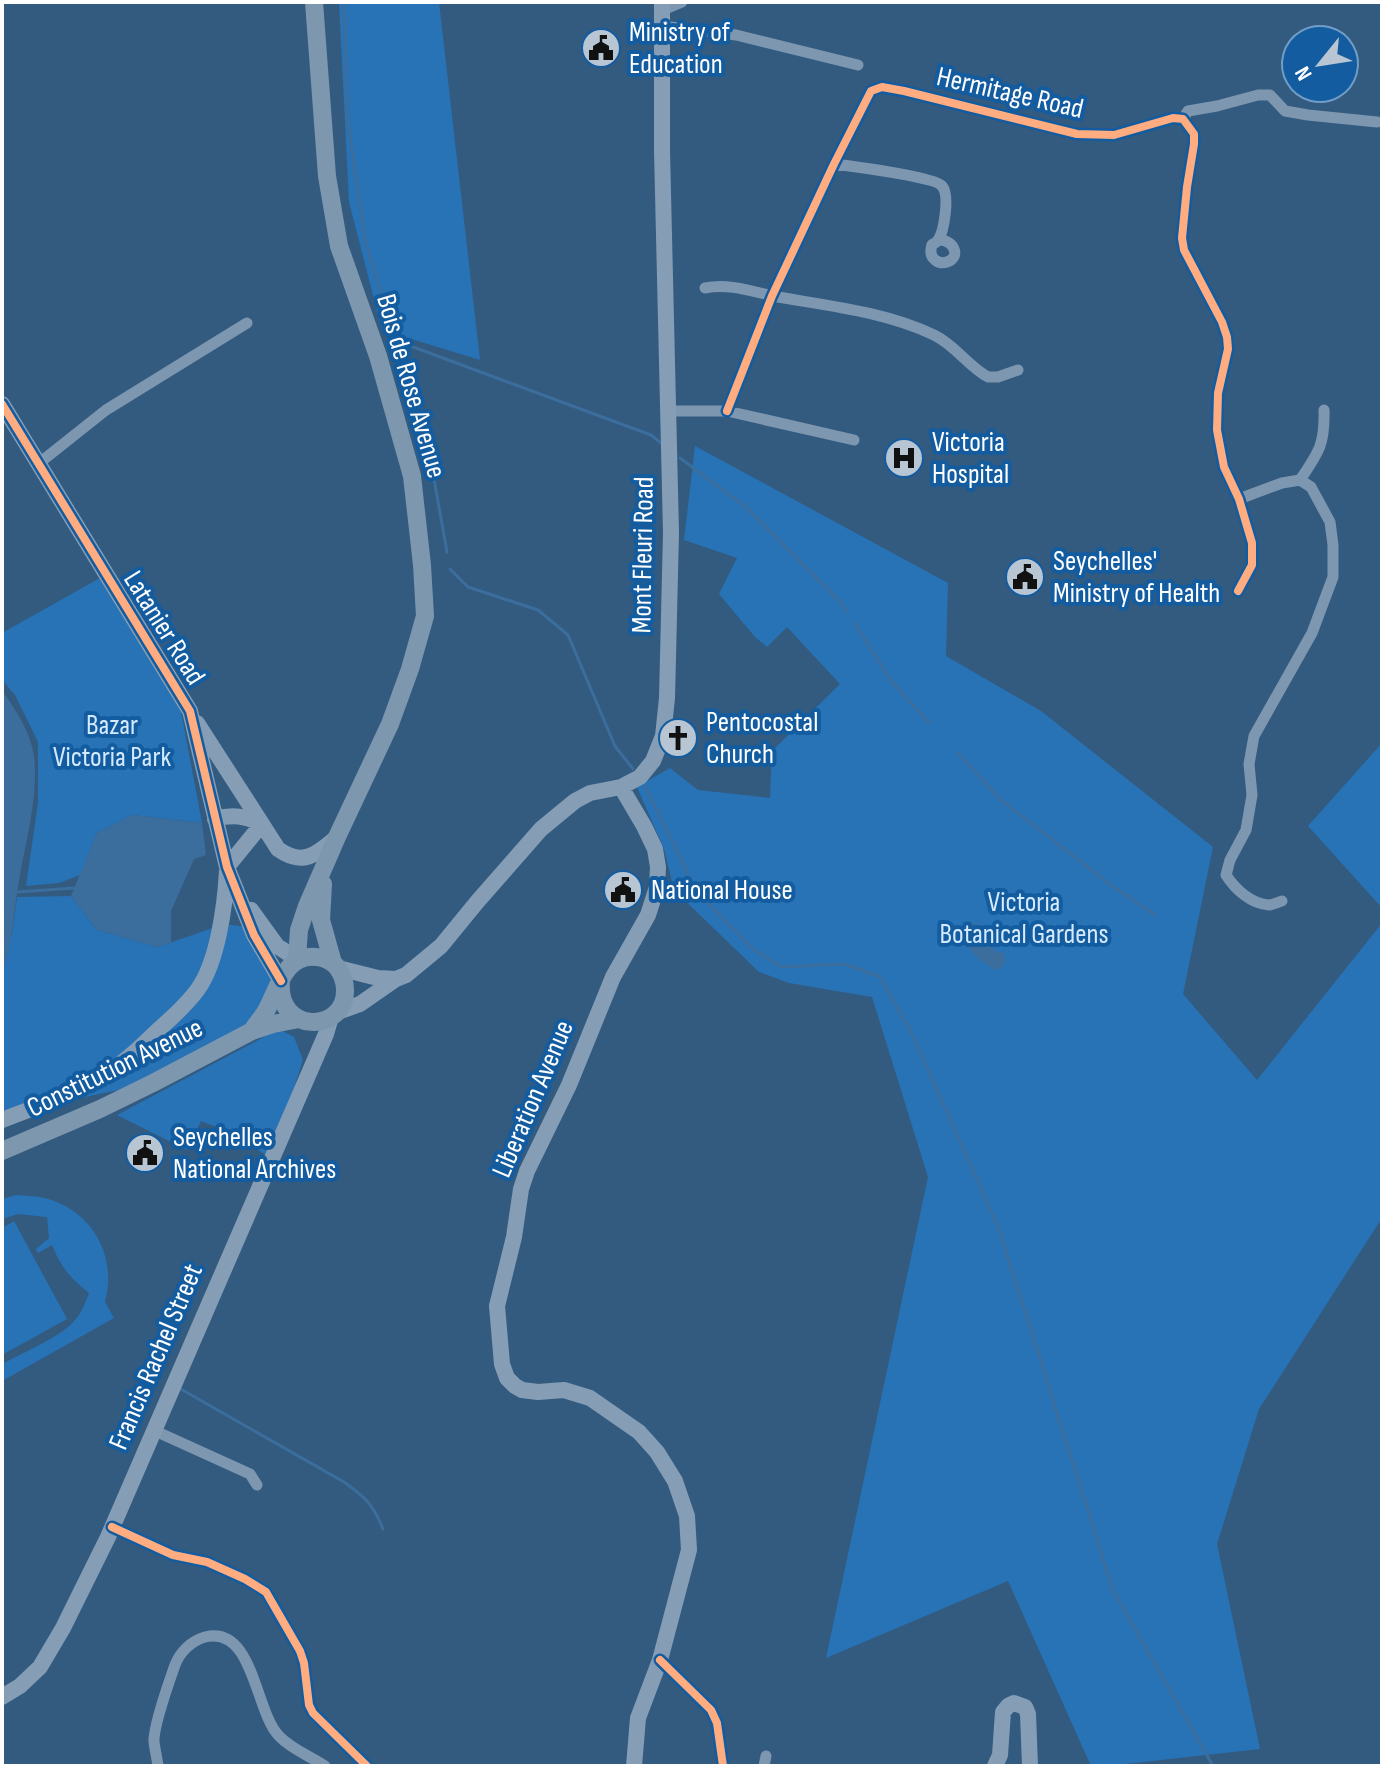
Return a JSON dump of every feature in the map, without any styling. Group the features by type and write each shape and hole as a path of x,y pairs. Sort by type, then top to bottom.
{"main road":[{"name":"Bois de Rose Avenue","path":"297,959 299,930 307,906 390,724 425,616 412,476 378,356 337,232 327,176 314,2"},
{"name":"Mont Fleuri Road","path":"333,1015 360,1004 406,975 441,946 541,829 575,801 590,793 621,787 640,777 653,761 663,736 667,698 671,533 662,13"},
{"name":"Latanier Road","path":"2,404 190,711 227,867 254,935 281,981"},
{"path":"190,711 278,849 293,857 309,857 317,855 337,837"},
{"name":"Liberation Avenue","path":"621,787 655,849 657,887 648,915 613,977 569,1085 527,1171 497,1306 502,1364 507,1378 522,1390 564,1390 590,1398 639,1432 657,1452 675,1481 687,1516 689,1550 660,1660 638,1718 634,1766"},
{"path":"215,819 234,815 262,824"},
{"path":"2,1120 90,1085 140,1048 187,1002 199,987 209,965 226,899 227,867 262,824"},
{"name":"Bois de Rose Avenue","path":"325,866 321,920 336,966"},
{"name":"Latanier Road","path":"238,893 277,946 297,959"},
{"path":"252,1031 265,1013 284,973 297,959 316,957 378,978 396,979"},
{"path":"281,981 280,992 289,1012 299,1019 315,1022 333,1015 345,996 343,977 336,966"},
{"name":"Francis Rachel Street","path":"2,1697 30,1678 47,1657 63,1628 112,1527 333,1015"},
{"name":"Constitution Avenue","path":"2,1151 140,1090 252,1031 299,1019"},
{"path":"995,1766 1000,1755 1003,1712 1014,1703 1025,1707 1028,1714 1030,1766"}],"street":[{"path":"662,13 682,2"},
{"path":"662,13 858,65"},
{"name":"Hermitage Road","path":"727,411 772,296 871,91 882,87 1077,134 1114,135 1173,118 1183,119 1188,111 1258,95 1270,95 1285,111 1377,122"},
{"path":"1183,119 1194,134 1194,144 1182,238 1184,250 1227,337 1228,349 1218,393 1217,430 1224,467 1239,499 1252,543 1252,565 1238,591"},
{"path":"834,164 916,178 942,186 946,212 939,240"},
{"path":"705,288 720,285 857,310 938,336 988,377 1018,370"},
{"path":"38,464 106,410 247,323"},
{"path":"1300,480 1316,458 1325,435 1324,410"},
{"path":"669,411 727,411 854,440"},
{"path":"1239,499 1282,483 1300,480 1311,487 1330,522 1333,545 1333,577 1312,633 1254,736 1249,764 1252,795 1246,830 1230,860 1226,875 1235,888 1250,898 1268,905 1282,901"},
{"path":"153,1430 250,1474 257,1485"},
{"path":"112,1527 173,1555 207,1562 266,1592 300,1651 306,1693 313,1713 367,1766"},
{"path":"158,1766 154,1739 176,1661 188,1645 215,1636 227,1639 240,1650 270,1724 279,1737 325,1766"},
{"path":"660,1660 711,1710 717,1723 723,1766"}],"green space":[{"path":"339,2 439,2 480,360 382,330 349,202"},
{"name":"Victoria Botanical Gardens","path":"695,446 948,583 946,656 1041,711 1213,847 1183,994 1257,1080 1382,923 1382,1218 1259,1409 1217,1544 1260,1749 1091,1766 1008,1581 826,1658 928,1177 872,997 789,983 759,972 674,890 664,849 637,787 670,768 698,790 770,798 772,751 840,684 787,627 767,647 755,637 719,594 737,558 684,540"},
{"name":"Bazar Victoria Park","path":"100,578 181,711 202,823 132,815 97,833 80,875 59,883 26,886 38,803 38,742 15,695 2,680 2,633"},
{"path":"1382,743 1382,908 1308,826"},
{"path":"71,896 97,930 158,947 224,924 247,927 281,981 252,1031 153,1083 2,1114 2,972 17,897"},
{"path":"279,1029 294,1037 303,1060 271,1158 224,1130 201,1121 187,1150 117,1115"},
{"path":"16,1195 59,1203 73,1210 94,1231 106,1258 108,1287 105,1302 114,1318 2,1381 2,1364 68,1327 79,1315 89,1293 67,1272 52,1245 38,1253 36,1249 49,1238 47,1217 18,1214 2,1219 2,1199"},
{"path":"14,1221 67,1319 2,1355 2,1228"}],"shaded area":[{"path":"2,690 30,739 35,773 33,806 11,941 2,972"},
{"path":"132,815 202,823 206,855 194,859 171,911 171,943 158,947 97,930 71,896 97,833"},
{"path":"975,923 986,930 993,948 1004,953 1005,961 996,970 982,961 963,941 964,930"}],"waterway":[{"path":"344,2 348,121 365,239 429,451 447,552"},
{"path":"397,341 651,435 661,443"},
{"path":"680,458 746,507 847,612"},
{"path":"450,569 468,587 538,610 568,635 615,746 633,769"},
{"path":"854,623 893,683 929,723"},
{"path":"957,752 1001,800 1155,915"},
{"path":"645,786 693,888 753,949 781,967 845,964 880,977 912,1034 998,1226 1113,1590 1213,1766"},
{"path":"17,892 74,888"},
{"path":"179,1388 344,1482 368,1502 383,1529"}],"cycle path":[{"path":"727,411 772,296 871,91 882,87 904,91 1077,134 1114,135 1173,118 1183,119 1194,134 1194,144 1182,238 1184,250 1227,337 1228,349 1218,393 1217,430 1224,467 1239,499 1252,543 1252,565 1238,591"},
{"path":"2,404 190,711 227,867 254,935 281,981"},
{"path":"112,1527 173,1555 207,1562 266,1592 300,1651 313,1713 367,1766"},
{"path":"660,1660 711,1710 717,1723 723,1766"}],"place":[{"name":"Ministry of Education","path":"601,48"},
{"name":"Victoria Hospital","path":"904,458"},
{"name":"Seychelles' Ministry of Health","path":"1025,577"},
{"name":"Pentocostal Church","path":"678,738"},
{"name":"National House","path":"623,890"},
{"name":"Seychelles National Archives","path":"145,1153"}]}
